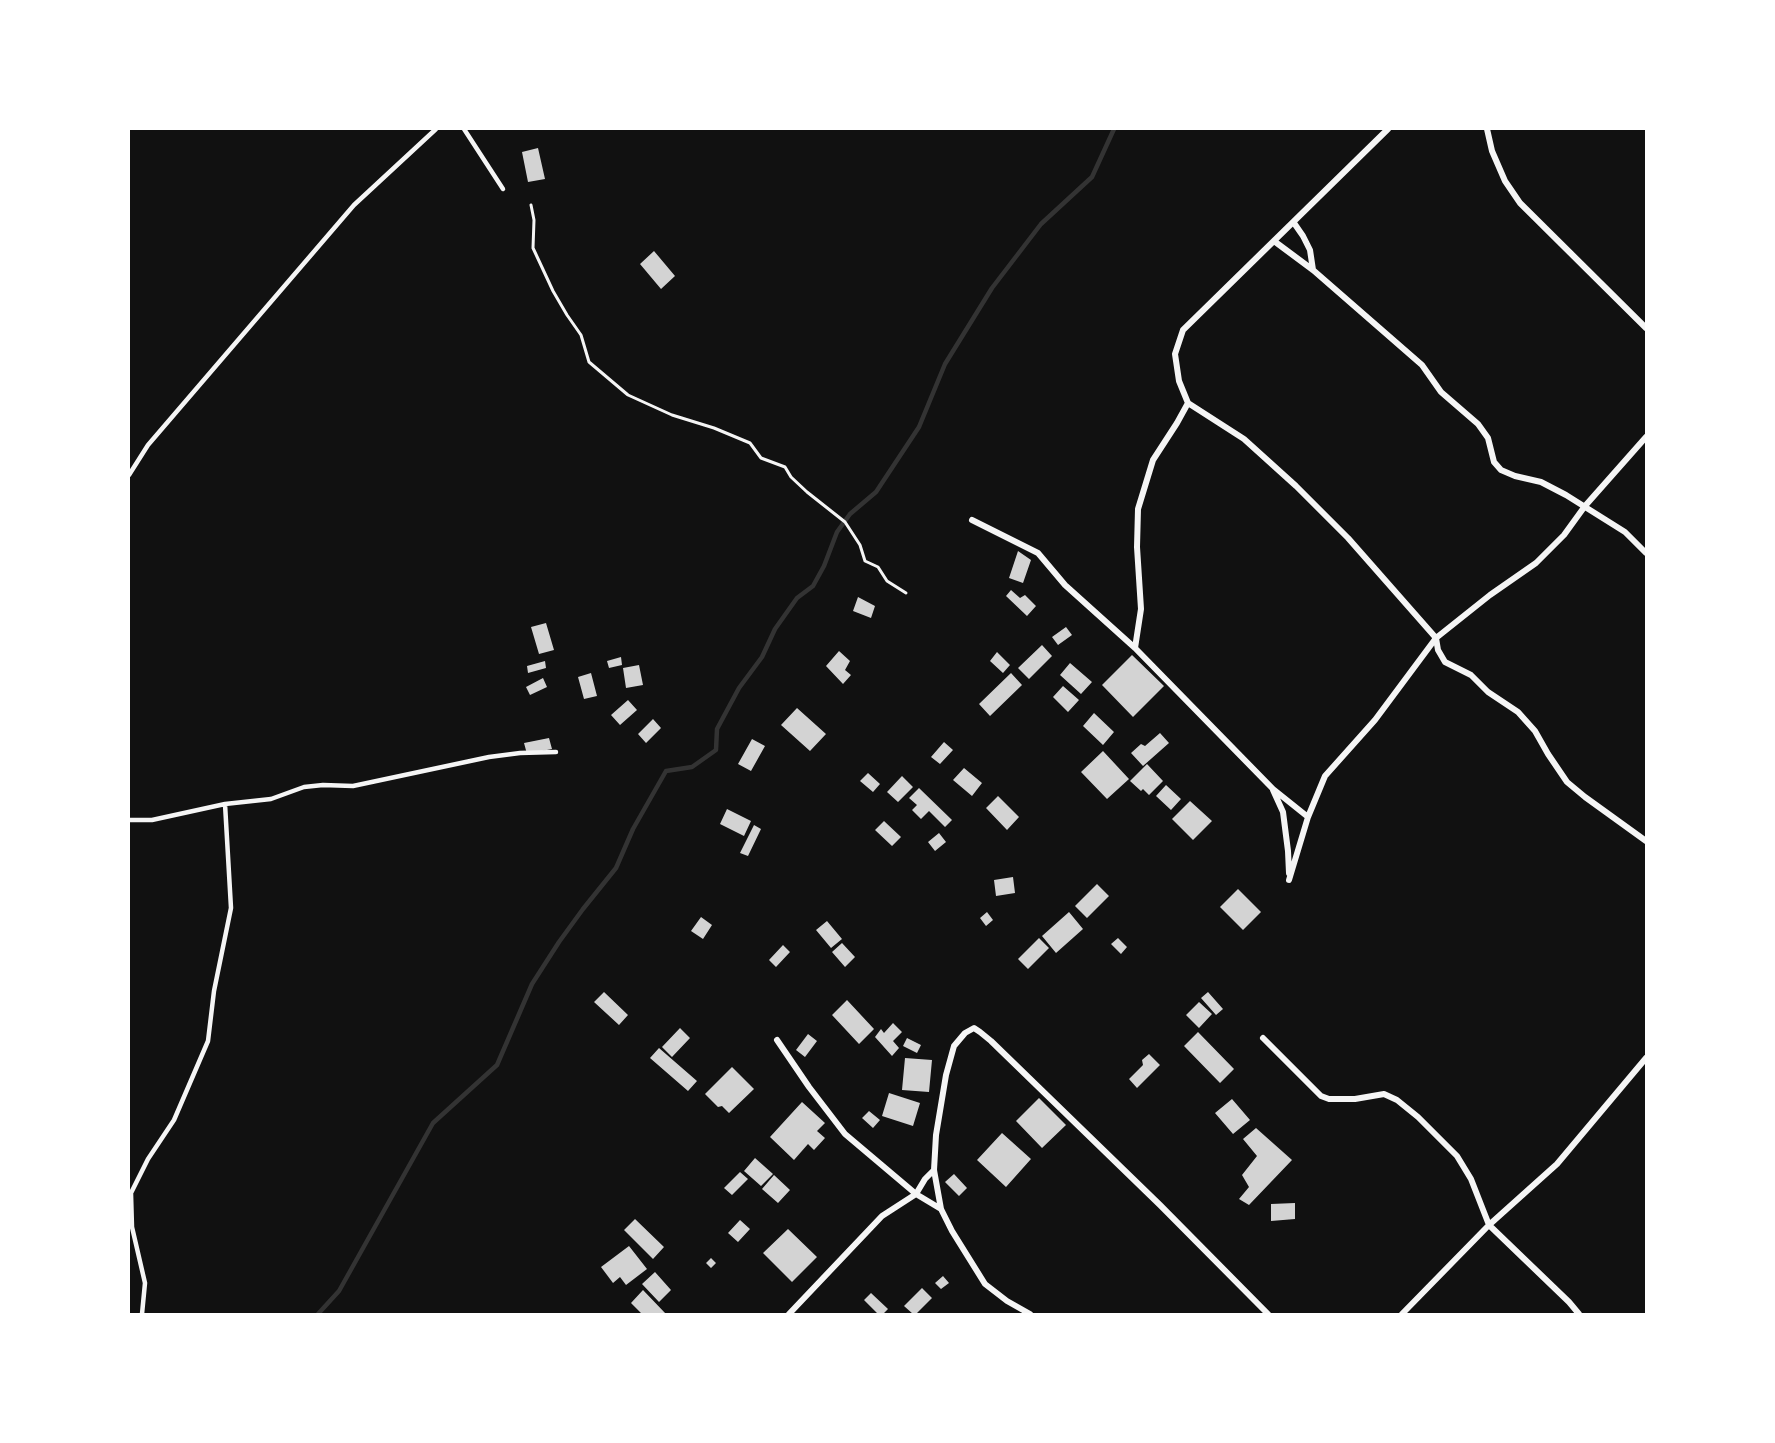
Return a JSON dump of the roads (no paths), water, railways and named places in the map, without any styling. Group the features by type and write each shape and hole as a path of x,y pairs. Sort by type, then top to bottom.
{"street":[{"path":"1388,129 1183,330 1175,354 1179,381 1188,403 1244,439 1296,486 1348,538 1436,639 1438,650 1445,662 1471,675 1488,692 1518,712 1535,731 1567,782 1646,841"},
{"path":"1487,129 1492,151 1505,180 1520,203 1646,328"},
{"path":"1294,223 1310,250 1312,270"},
{"path":"1274,241 1312,270 1422,365 1441,392 1478,424 1488,438 1494,462 1501,470 1541,482 1585,507 1625,532 1646,553"},
{"path":"1135,648 1141,609 1137,548 1138,509 1153,460 1188,403"},
{"path":"1273,789 1283,812 1289,880 1308,817 1325,776 1375,720 1436,639 1536,563 1564,536 1585,507 1646,437"},
{"path":"972,520 1038,553 1065,585 1135,648 1273,789 1308,817"},
{"path":"1030,1314 1007,1301 985,1284 941,1209 934,1170 946,1075 954,1046 964,1033 974,1028 991,1041 1144,1189 1268,1314"},
{"path":"1263,1038 1321,1096 1329,1099 1355,1099 1384,1094 1397,1100 1418,1117 1457,1156 1471,1179 1489,1225 1579,1314"},
{"path":"777,1040 845,1134 916,1194 941,1209"},
{"path":"1402,1314 1489,1225 1557,1164 1646,1058"},
{"path":"789,1314 882,1216 916,1194 934,1170"}],"lane":[{"path":"129,475 148,446 354,205 436,129"},
{"path":"464,129 503,189"},
{"path":"129,820 152,820 225,804 271,799 304,787 353,786 489,757 556,752"},
{"path":"142,1314 145,1284 132,1227 131,1193 148,1159 174,1120 208,1041 214,991 231,908 225,804"}],"waterway":[{"path":"318,1314 339,1291 433,1123 497,1065 532,984 559,942 616,868 633,829 666,771 692,767 716,750 717,729 739,688 762,657 775,629 797,598 813,586 824,566 837,532 850,514 876,492 919,427 945,364 992,288 1041,224 1092,177 1114,129"}]}
